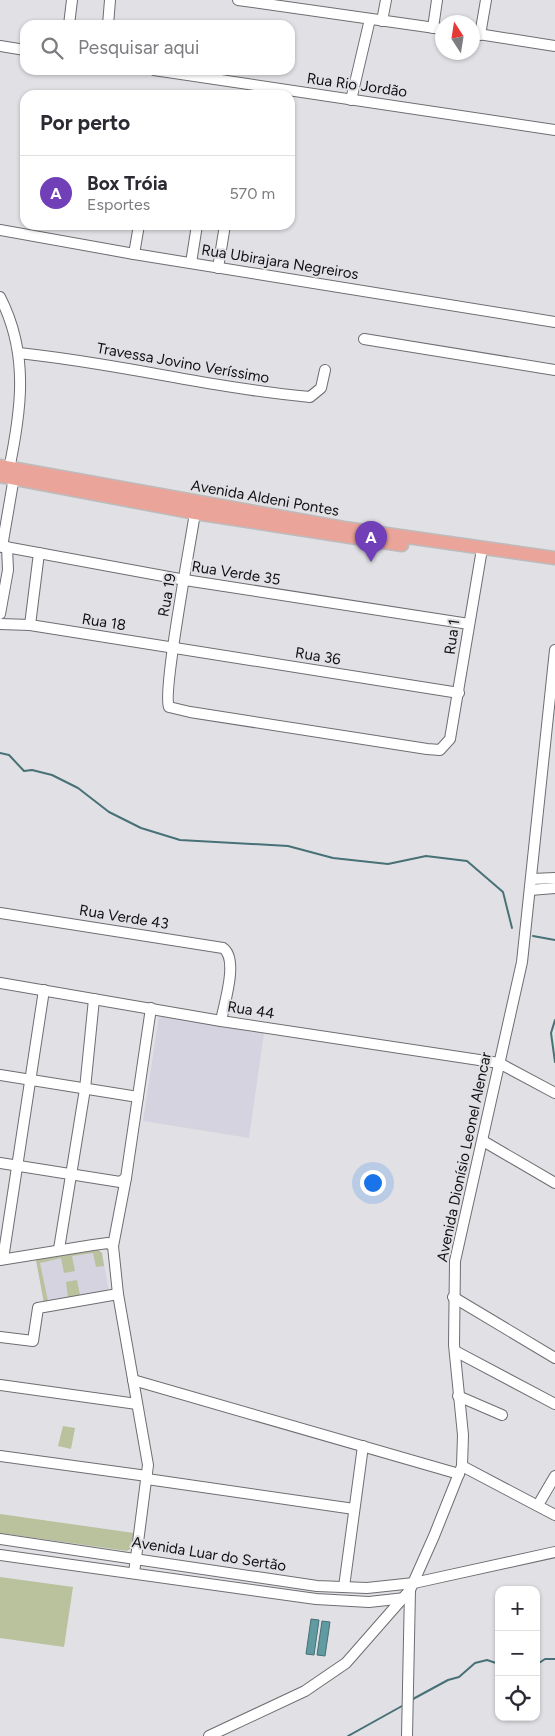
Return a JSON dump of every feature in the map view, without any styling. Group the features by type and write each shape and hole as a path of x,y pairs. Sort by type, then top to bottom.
{"main road":[{"name":"Avenida Aldeni Pontes","path":"7,473 195,513 343,537 482,553 555,558"},
{"name":"Avenida Aldeni Pontes","path":"7,473 344,528 555,566"}],"street":[{"path":"70,20 72,0"},
{"path":"108,20 110,0"},
{"path":"238,0 289,4 382,21 435,28"},
{"path":"382,21 386,0"},
{"path":"436,0 437,15"},
{"path":"480,20 486,0"},
{"path":"351,100 370,19"},
{"path":"480,35 555,46"},
{"path":"0,46 20,49"},
{"name":"Rua Rio Jordão","path":"187,75 285,90"},
{"name":"Rua Rio Jordão","path":"295,91 555,130"},
{"name":"Rua Ubirajara Negreiros","path":"0,230 218,268 555,322"},
{"path":"134,254 138,230"},
{"path":"191,263 196,230"},
{"path":"218,268 224,230"},
{"path":"0,297 10,321 19,353 21,388 7,473 3,547 8,570 0,614"},
{"path":"364,338 555,370"},
{"name":"Travessa Jovino Veríssimo","path":"19,353 156,373 273,394 310,397 321,388 325,370"},
{"name":"Rua 19","path":"195,513 186,580 173,648 167,698 169,707 190,712 440,750 448,744 453,729"},
{"name":"Rua Verde 35","path":"3,547 186,580 469,624"},
{"path":"30,625 39,553"},
{"name":"Rua 1","path":"453,729 482,553"},
{"name":"Rua 18","path":"0,624 30,625 173,648"},
{"name":"Rua 36","path":"173,648 459,693"},
{"name":"Avenida Dionísio Leonel Alencar","path":"209,1736 305,1691 328,1678 346,1663 410,1590 461,1470 463,1436 458,1396 453,1297 456,1253 483,1141 522,962 555,650"},
{"path":"531,884 555,878"},
{"path":"531,884 555,888"},
{"name":"Rua Verde 43","path":"0,913 218,947 229,954 231,965 221,1021"},
{"name":"Rua 44","path":"0,983 221,1021 499,1063 555,1093"},
{"path":"44,990 19,1166 2,1255 104,1244 113,1246"},
{"path":"59,1249 84,1089 94,999"},
{"path":"134,1573 147,1477 137,1404 118,1294 113,1246 126,1178 151,1008"},
{"path":"0,1075 138,1097"},
{"path":"483,1141 555,1184"},
{"path":"0,1163 120,1182 126,1178"},
{"path":"0,1337 33,1341 38,1308 118,1294"},
{"path":"453,1297 555,1358"},
{"path":"455,1351 555,1404"},
{"path":"133,1380 363,1446 461,1470 538,1505 555,1515"},
{"path":"0,1385 137,1404"},
{"path":"458,1396 502,1415"},
{"path":"344,1587 363,1446"},
{"path":"0,1456 354,1509"},
{"path":"538,1505 555,1476"},
{"name":"Avenida Luar do Sertão","path":"0,1539 317,1586 410,1590"},
{"path":"407,1736 410,1590 555,1552"},
{"name":"Avenida Luar do Sertão","path":"0,1555 316,1599 370,1602 410,1590"}],"shaded area":[{"path":"159,1016 264,1033 249,1138 143,1121"},
{"path":"98,1250 102,1253 109,1292 44,1303 36,1260"}],"green space":[{"path":"98,1250 102,1253 104,1266 96,1267 93,1253 72,1256 75,1271 64,1273 61,1258 40,1263 48,1301 68,1297 66,1282 77,1280 80,1295 100,1293 44,1303 36,1260"},
{"path":"63,1426 75,1428 71,1449 58,1446"},
{"path":"0,1514 134,1533 132,1548 127,1551 0,1533"},
{"path":"0,1577 73,1587 64,1647 0,1638"}],"water":[{"path":"311,1619 319,1620 314,1655 306,1654"},
{"path":"322,1621 330,1622 325,1656 317,1655"}],"waterway":[{"path":"0,753 9,755 24,771 32,770 52,775 78,788 109,812 141,828 180,840 288,846 333,858 388,864 426,856 467,861 503,892 512,928"},
{"path":"533,936 555,940"},
{"path":"555,1020 551,1033 555,1062"},
{"path":"540,1662 545,1659 555,1659"},
{"path":"413,1699 448,1680 459,1677 475,1663 487,1660 495,1663"},
{"path":"348,1736 402,1706"}],"place":[{"name":"Box Tróia","path":"371,562"}]}
